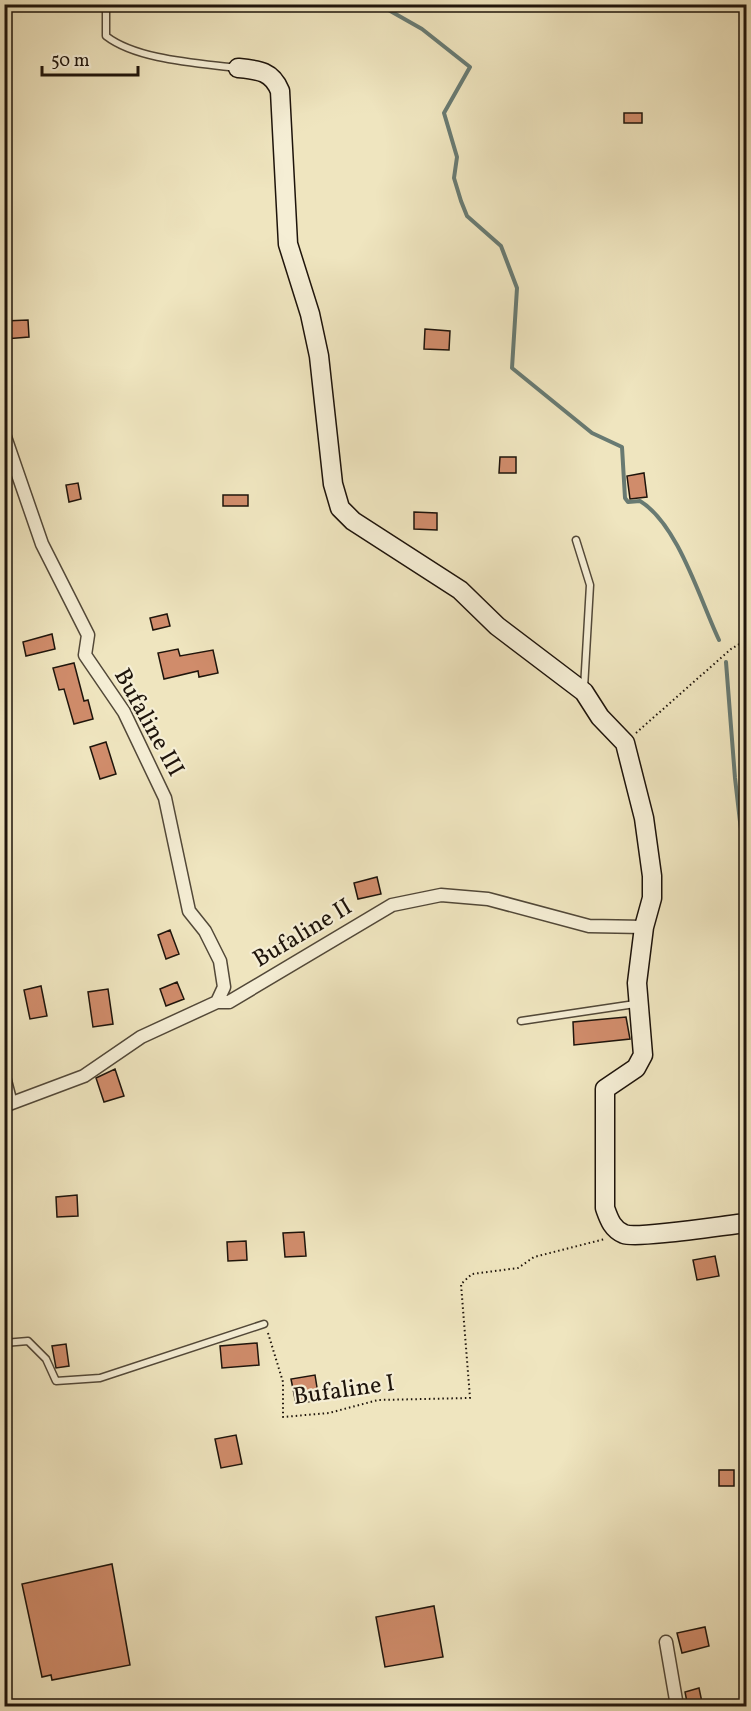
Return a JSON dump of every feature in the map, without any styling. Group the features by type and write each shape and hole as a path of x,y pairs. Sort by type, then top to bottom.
{"street":[{"path":"238,68 267,73 275,79 280,91 288,244 310,314 319,356 333,484 340,508 353,521 460,590 497,626 584,692 600,717 625,743 644,818 652,876 652,898 644,927 637,983 643,1054 636,1068 606,1089 603,1113 606,1208 610,1221 626,1234 636,1236 747,1223"},
{"name":"Bufaline III","path":"4,434 42,544 88,635 86,655 124,712 165,798 189,911 205,931 220,961 224,987 217,1002"},
{"name":"Bufaline II","path":"9,1105 84,1076 141,1037 217,1002 230,1002 392,904 441,895 488,899 589,926 644,927"},
{"path":"666,1641 677,1707"}],"lane":[{"path":"106,4 106,36 121,45 183,60 238,68"},
{"path":"576,540 590,585 584,692"},
{"path":"521,1022 639,1004"},
{"path":"4,1065 9,1105"},
{"path":"4,1343 28,1341 46,1359 56,1381 71,1381 100,1378 264,1324"}],"path":[{"path":"625,743 736,645 747,639"},
{"name":"Bufaline I","path":"264,1324 283,1382 283,1417 329,1413 378,1400 470,1398 461,1284 472,1274 518,1268 534,1257 626,1234"}],"building":[{"path":"624,113 642,113 642,123 624,123"},
{"path":"28,320 29,337 5,339 4,321"},
{"path":"425,329 450,331 449,350 424,349"},
{"path":"500,457 516,457 516,473 499,473"},
{"path":"644,473 647,497 630,499 627,476"},
{"path":"78,483 81,499 69,502 66,485"},
{"path":"223,495 248,495 248,506 223,506"},
{"path":"414,512 437,513 437,530 414,529"},
{"path":"167,614 170,626 153,630 150,618"},
{"path":"52,634 55,649 26,656 23,642"},
{"path":"178,649 180,656 213,650 218,673 199,677 198,671 164,679 158,653"},
{"path":"74,663 84,701 88,700 93,719 74,724 64,689 59,690 53,668"},
{"path":"106,742 116,774 100,779 90,747"},
{"path":"377,877 381,894 358,899 354,883"},
{"path":"170,930 179,954 166,959 158,935"},
{"path":"177,982 184,999 166,1006 160,989"},
{"path":"41,986 47,1016 30,1019 24,990"},
{"path":"108,989 113,1024 93,1027 88,992"},
{"path":"626,1017 630,1039 574,1045 573,1022"},
{"path":"115,1069 124,1096 104,1102 96,1078"},
{"path":"77,1195 78,1216 57,1217 56,1197"},
{"path":"304,1232 306,1256 285,1257 283,1233"},
{"path":"246,1241 247,1260 228,1261 227,1242"},
{"path":"715,1256 719,1276 697,1280 693,1260"},
{"path":"257,1343 259,1365 222,1368 220,1346"},
{"path":"66,1344 69,1366 56,1368 52,1346"},
{"path":"315,1375 319,1400 296,1404 291,1379"},
{"path":"236,1435 242,1464 221,1468 215,1439"},
{"path":"719,1470 734,1470 734,1486 719,1486"},
{"path":"112,1564 130,1665 52,1680 51,1675 42,1677 22,1584"},
{"path":"434,1606 443,1657 385,1667 376,1617"},
{"path":"705,1627 709,1646 682,1653 677,1633"},
{"path":"699,1688 703,1707 688,1707 685,1692"}],"waterway":[{"path":"378,4 422,29 470,67 444,113 457,157 454,178 467,216 501,246 517,288 512,368 592,433 622,447 625,498 628,502 640,501 654,512 666,527 687,564 719,640"},
{"path":"726,662 735,778 742,839 746,849"}]}
